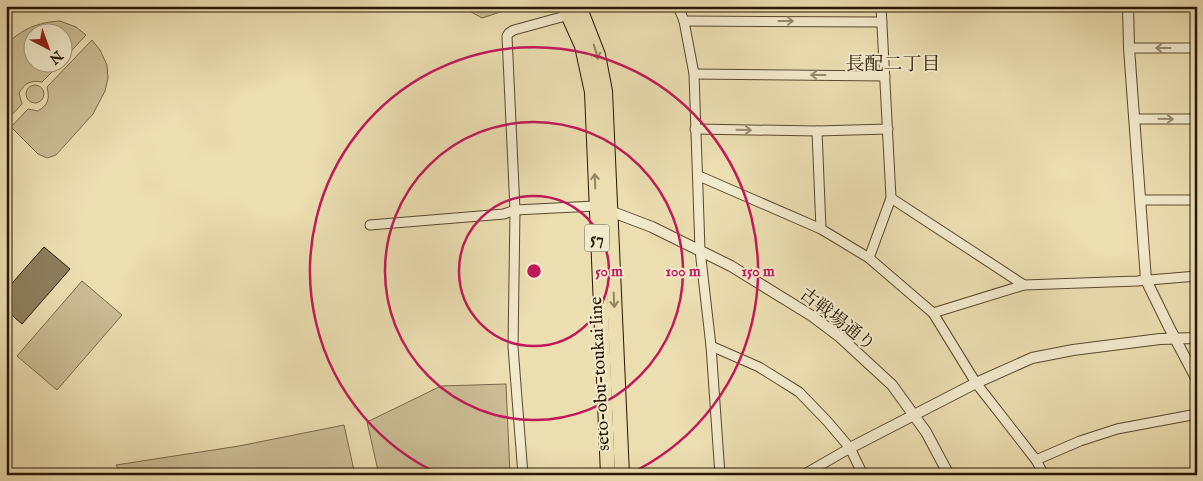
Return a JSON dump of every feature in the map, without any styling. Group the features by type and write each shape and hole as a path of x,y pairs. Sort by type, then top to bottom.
{"main road":[{"name":"57","path":"575,9 590,84 608,475"},
{"name":"seto-obu-toukai line","path":"575,9 598,56 605,91 622,475"}],"street":[{"path":"678,6 684,21 694,74 695,129 699,176 700,250 711,346 720,475"},
{"path":"869,258 891,198 881,6"},
{"path":"1128,6 1129,48 1146,280 1197,380"},
{"path":"522,475 513,347 515,210 507,36 514,30 575,9"},
{"path":"684,21 882,22"},
{"path":"1129,48 1197,48"},
{"path":"694,74 885,76"},
{"path":"1135,119 1197,120"},
{"path":"695,129 817,131 888,129"},
{"path":"817,131 821,228"},
{"path":"699,176 821,228 869,258 933,313 976,383 1036,460 1044,475"},
{"path":"891,198 1024,285"},
{"path":"1140,200 1197,200"},
{"path":"370,226 504,214 515,210 595,206 610,211"},
{"name":"古戦場通り","path":"610,211 627,216 731,266 784,297 840,337 892,385 914,414 949,475"},
{"path":"933,313 1024,285 1197,276"},
{"path":"803,475 914,414 1032,358 1073,350 1160,339 1197,338"},
{"path":"711,346 759,367 799,392 850,448 863,475"},
{"path":"1036,460 1080,441 1118,428 1197,414"}],"shaded area":[{"path":"460,6 519,6 482,18"},
{"path":"72,26 86,35 72,50"},
{"path":"22,32 22,72 52,72 42,82 34,81 23,87 19,93 22,104 6,121 6,45"},
{"path":"92,40 100,50 107,65 108,78 105,91 93,114 56,155 47,158 38,154 11,127 28,109 38,111 44,106 48,98 47,87 61,72 72,72 72,61"},
{"path":"31,85 39,85 44,90 42,101 31,103 26,98 26,90"},
{"path":"82,281 122,315 57,390 17,356"},
{"path":"506,384 510,475 379,475 367,422 441,386"},
{"path":"344,425 355,475 123,475 116,465 239,446"}],"building":[{"path":"44,247 70,269 22,324 6,310 6,290"}],"district":[{"name":"長配二丁目","path":"893,63"}]}
